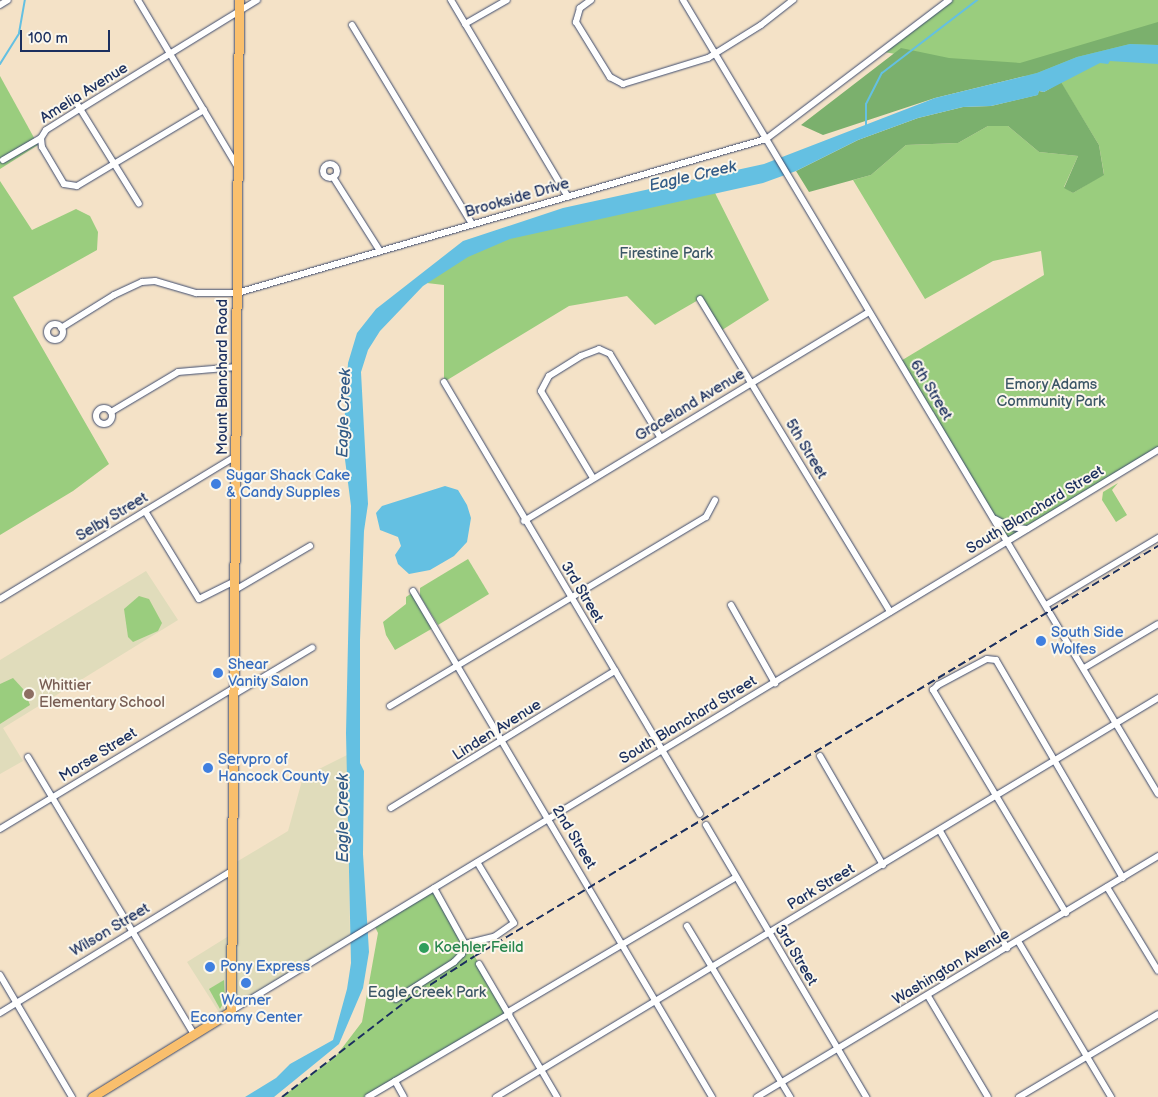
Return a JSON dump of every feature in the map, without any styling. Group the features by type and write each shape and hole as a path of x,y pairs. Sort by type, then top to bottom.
{"main road":[{"name":"Mount Blanchard Road","path":"232,1011 240,0"},
{"path":"92,1097 232,1011"}],"street":[{"path":"0,5 8,0"},
{"path":"138,0 238,167"},
{"name":"Amelia Avenue","path":"3,160 41,138 46,130 257,0"},
{"path":"450,0 568,196"},
{"path":"465,24 507,0"},
{"path":"591,0 577,13 578,24 617,83 627,84 716,54 761,26 793,0"},
{"name":"6th Street","path":"683,0 1158,794"},
{"name":"Brookside Drive","path":"62,328 114,295 142,282 155,281 196,293 237,293 766,138 949,0"},
{"path":"352,26 472,224"},
{"path":"74,99 139,204"},
{"path":"41,138 42,147 64,184 73,187 204,110"},
{"path":"333,177 380,251"},
{"name":"5th Street","path":"700,299 890,612"},
{"name":"Graceland Avenue","path":"524,521 869,312"},
{"path":"593,478 541,391 544,382 589,352 604,349 618,365 660,437"},
{"path":"111,412 178,372 237,367"},
{"name":"3rd Street","path":"444,382 524,521 571,596 700,814"},
{"name":"South Blanchard Street","path":"232,1011 1158,450"},
{"name":"Selby Street","path":"0,598 236,456"},
{"path":"390,706 706,517 715,500"},
{"path":"145,511 199,599 235,586 310,546"},
{"path":"994,518 1010,528 1029,529"},
{"path":"1046,605 1158,538"},
{"name":"2nd Street","path":"413,591 503,740 712,1097"},
{"path":"732,605 775,682"},
{"path":"1084,668 1158,624"},
{"path":"235,691 312,648"},
{"path":"1066,914 933,690 987,659 996,660 1053,762 1122,878"},
{"name":"Linden Avenue","path":"391,808 615,671"},
{"name":"Morse Street","path":"0,829 235,691"},
{"name":"Park Street","path":"496,1097 997,797 1158,698"},
{"path":"820,756 883,865"},
{"path":"28,757 131,932 194,1034"},
{"name":"3rd Street","path":"706,825 866,1097"},
{"path":"940,831 1007,948"},
{"name":"Washington Avenue","path":"757,1097 1066,914 1158,856"},
{"path":"464,944 494,938 514,924 478,862"},
{"name":"Wilson Street","path":"0,1013 233,870"},
{"path":"368,1097 736,877"},
{"path":"396,999 454,962 462,954 464,944 434,888"},
{"path":"1107,888 1158,971"},
{"path":"687,926 790,1097"},
{"path":"1018,941 1110,1097"},
{"path":"479,964 557,1097"},
{"path":"0,976 72,1097"},
{"path":"928,996 988,1097"},
{"path":"1018,1097 1158,1014"},
{"path":"395,1081 404,1097"}],"shaded area":[{"name":"Whittier Elementary School","path":"146,571 178,620 3,728 23,761 0,774 0,660"},
{"path":"347,755 350,936 222,1017 187,962 232,934 233,864 288,831 303,777"}],"green space":[{"name":"Emory Adams Community Park","path":"949,0 1158,0 1158,450 1008,541 899,362 1044,275 1041,251 993,261 925,299 853,180 871,175 906,145 958,143 988,126 1008,126 1039,152 1078,156 1064,187 1073,193 1104,174 1099,145 1061,83 884,52"},
{"path":"1158,22 1158,45 1130,44 1077,57 1037,73 935,98 823,135 801,125 901,48 949,58 1020,63"},
{"path":"0,76 38,145 0,169"},
{"path":"1061,82 1099,145 1104,175 1073,193 1064,188 1078,156 1039,152 1008,126 988,126 958,143 906,145 871,175 809,192 796,171 858,140 918,118 963,107 991,106 1037,95 1039,91 1044,92"},
{"path":"0,181 32,230 76,209 90,216 98,232 97,250 13,297 109,464 73,491 0,535"},
{"name":"Firestine Park","path":"711,185 769,300 719,332 700,299 655,325 627,296 569,306 444,382 444,285 418,282 474,245"},
{"path":"1118,483 1112,490 1127,515 1116,522 1102,500 1103,492"},
{"path":"468,559 489,594 438,625 420,596 420,588"},
{"path":"412,593 433,628 395,650 386,635 383,622 406,604 406,597"},
{"path":"139,596 149,599 162,623 158,631 133,642 128,637 124,609"},
{"path":"13,678 24,690 30,705 0,724 0,684"},
{"name":"Eagle Creek Park","path":"434,888 509,1014 369,1097 282,1097 336,1056 362,1022 378,933 374,925"},
{"path":"224,980 225,1000 220,1009 209,989"}],"water":[{"name":"Eagle Creek","path":"1130,44 1158,45 1158,64 1110,61 1108,64 1100,63 1044,92 1039,91 1038,95 991,106 963,107 918,118 858,140 796,171 763,183 510,239 468,257 423,286 380,331 368,350 361,372 368,504 364,531 360,640 360,763 364,771 363,854 369,952 363,988 339,1044 274,1097 245,1097 276,1078 290,1064 333,1040 347,989 351,963 346,733 351,506 343,444 348,363 357,333 376,309 463,241 563,208 764,164 935,98 1037,73 1077,57"},
{"path":"445,486 458,490 467,505 471,518 467,542 454,556 430,570 409,574 398,564 395,555 401,546 398,537 380,530 376,513 382,506"}],"waterway":[{"path":"0,64 19,33 25,0"},
{"path":"866,125 866,104 882,73 977,0"}],"railway":[{"path":"282,1097 410,998 475,956 1158,546"}],"place":[{"name":"Sugar Shack Cake & Candy Supples","path":"216,484"},
{"name":"South Side Wolfes","path":"1041,641"},
{"name":"Shear Vanity Salon","path":"218,673"},
{"name":"Whittier Elementary School","path":"29,694"},
{"name":"Servpro of Hancock County","path":"208,768"},
{"name":"Koehler Feild","path":"424,948"},
{"name":"Pony Express","path":"210,967"},
{"name":"Warner Economy Center","path":"246,983"}]}
